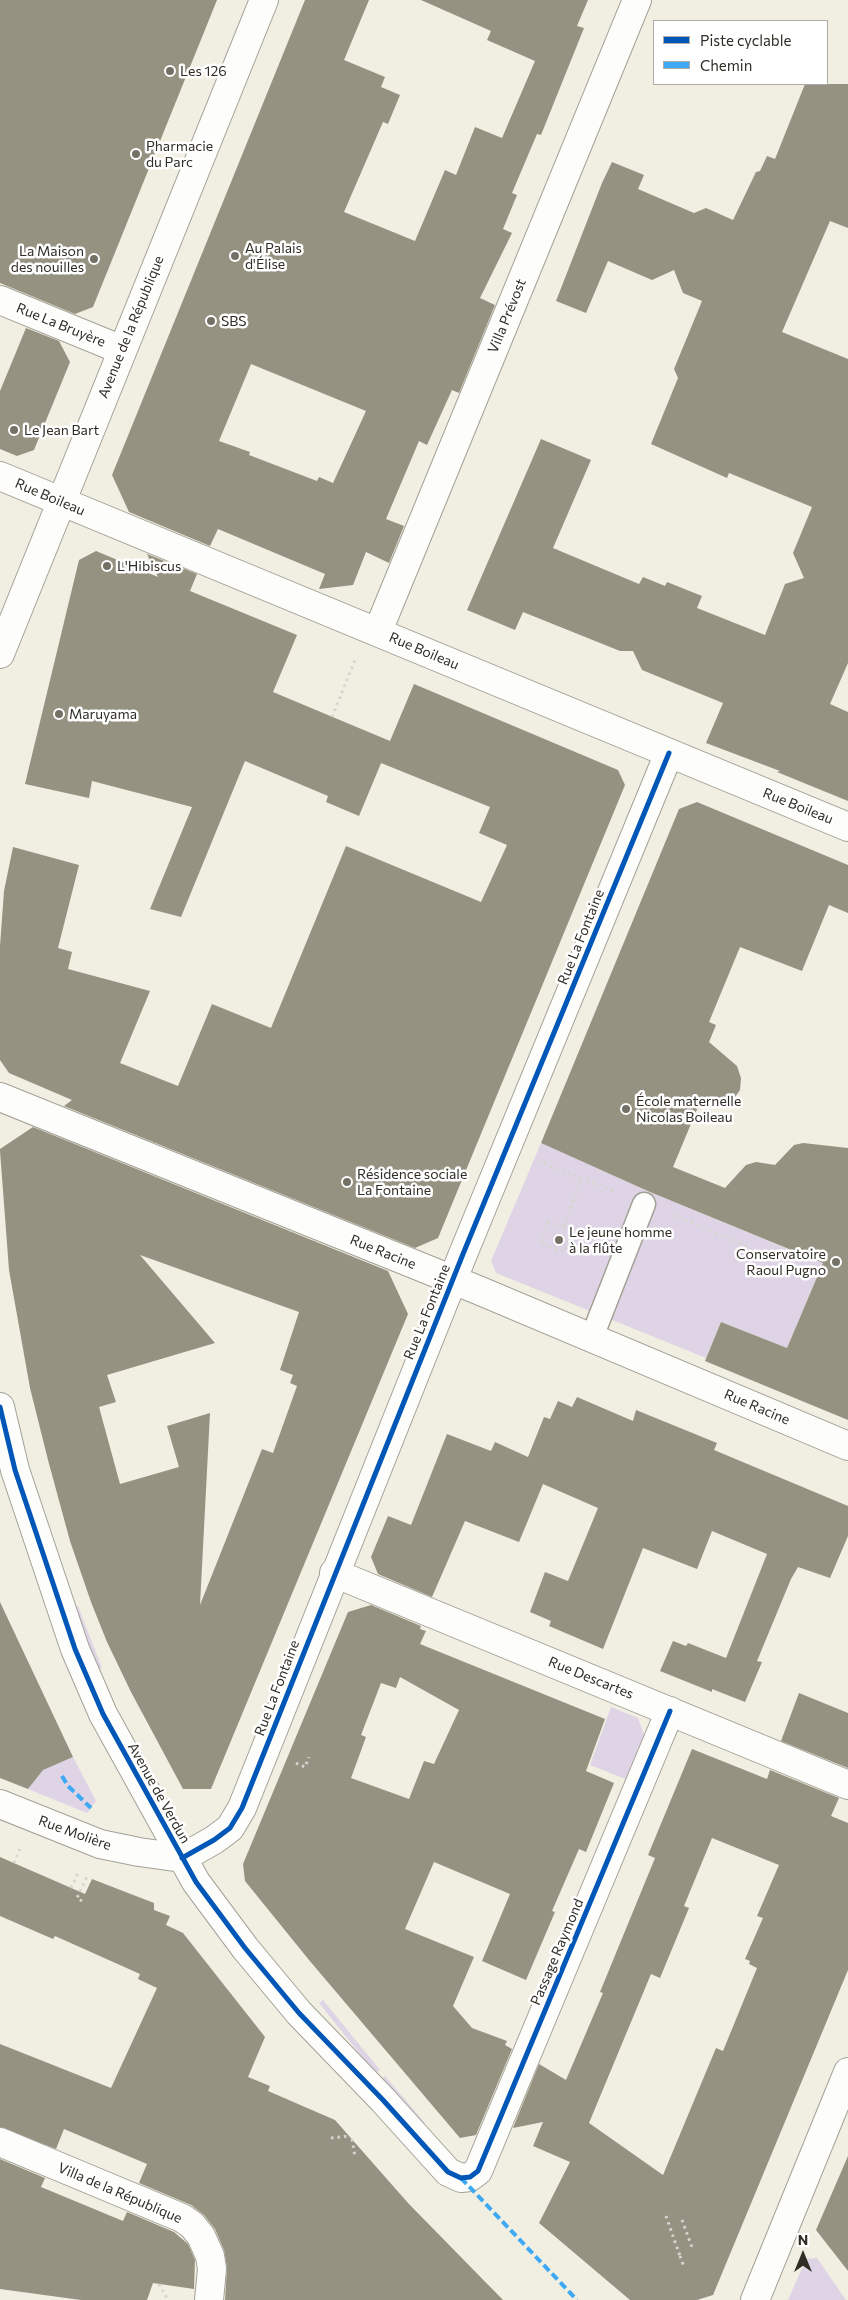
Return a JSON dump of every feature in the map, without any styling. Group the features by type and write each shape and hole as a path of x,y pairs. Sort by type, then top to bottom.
{"street":[{"name":"Avenue de la République","path":"0,654 264,0"},
{"name":"Villa Prévost","path":"378,632 637,0"},
{"name":"Rue La Bruyère","path":"0,300 122,350"},
{"name":"Rue Boileau","path":"0,476 848,827"},
{"name":"Rue La Fontaine","path":"182,1858 214,1840 230,1828 242,1808 452,1280 670,753"},
{"name":"Rue Racine","path":"0,1097 592,1337 848,1446"},
{"name":"Avenue de Verdun","path":"0,1407 15,1470 75,1649 103,1714 196,1882 234,1934 299,2013 383,2100 448,2172"},
{"name":"Rue Descartes","path":"334,1573 848,1784"},
{"name":"Passage Raymond","path":"448,2172 461,2178 470,2177 478,2171 670,1710"},
{"name":"Rue Molière","path":"0,1804 100,1844 182,1858"},
{"path":"754,2300 848,2072"},
{"name":"Villa de la République","path":"0,2142 182,2218 201,2236 210,2256 212,2269 209,2300"}],"lane":[{"path":"592,1337 644,1204"}],"path":[{"path":"332,717 356,660"},
{"path":"563,1228 582,1178"},
{"path":"549,1222 563,1228 572,1231 564,1252 540,1243 549,1222"},
{"path":"14,1863 20,1849"},
{"path":"71,1888 78,1873"},
{"path":"82,1901 77,1898 87,1876"},
{"path":"331,2138 350,2137 355,2157"},
{"path":"666,2216 680,2256"},
{"path":"682,2220 693,2250"},
{"path":"684,2227 691,2244"},
{"path":"671,2232 684,2267"},
{"path":"159,2284 168,2300"}],"shaded area":[{"path":"541,1143 650,1192 800,1254 848,1203 787,1348 721,1322 706,1358 496,1273 491,1261"},
{"path":"78,1606 102,1668 97,1671 72,1608"},
{"path":"611,1707 638,1718 645,1737 628,1780 590,1765"},
{"path":"73,1757 96,1801 87,1813 28,1789 42,1770"},
{"path":"323,2000 380,2070 375,2073 319,2003"},
{"path":"385,2076 425,2123 421,2127 381,2080"},
{"path":"817,2258 846,2300 788,2300 806,2259"}],"building":[{"path":"0,0 217,0 93,307 75,314 0,283"},
{"path":"305,0 369,0 344,60 385,77 381,87 400,95 388,124 383,122 344,212 415,241 445,170 456,175 475,127 502,138 535,61 487,40 491,31 421,0 588,0 577,26 584,28 541,135 537,134 512,193 517,195 503,229 512,233 480,298 495,305 459,393 452,390 427,445 419,441 386,519 404,526 389,563 366,552 353,585 319,589 325,574 218,529 210,546 129,512 112,475","holes":["251,364 366,411 333,483 319,477 317,481 249,455 250,452 219,441"]},
{"path":"848,84 848,228 830,221 782,332 848,359 848,663 830,704 848,712 848,801 777,772 780,771 706,743 723,703 642,670 633,651 620,651 523,612 515,630 467,610 541,439 591,460 553,548 639,584 643,577 665,586 667,582 702,596 697,608 765,635 785,584 804,578 793,553 812,507 729,473 727,478 651,444 678,378 674,369 702,301 683,293 674,270 652,280 608,261 586,313 556,301 612,162 644,175 638,189 694,213 706,208 733,220 756,172 760,171 767,156 775,159 805,85"},
{"path":"26,328 59,341 70,362 34,450 17,456 0,449 0,391"},
{"path":"96,551 158,577 147,554 197,574 190,591 297,635 273,692 390,741 414,684 618,770 625,785 438,1238 415,1248 64,1106 72,1100 9,1073 0,1060 0,946 4,891 13,847 79,865 58,948 72,952 68,969 150,991 120,1063 178,1086 212,1004 271,1028 346,846 481,902 507,845 479,833 490,807 381,763 359,816 326,802 328,796 245,761 181,917 150,909 192,807 92,781 89,798 25,784 79,560"},
{"path":"697,802 848,865 848,913 829,905 802,971 740,947 709,1022 716,1025 709,1042 737,1066 741,1078 740,1090 733,1100 725,1105 698,1107 673,1167 725,1188 746,1165 756,1162 775,1165 794,1145 803,1143 848,1148 848,1420 705,1361 721,1322 787,1348 823,1263 650,1192 541,1143 679,809"},
{"path":"33,1127 388,1271 408,1314 211,1789 183,1789 131,1692 107,1642 70,1541 30,1388 9,1270 0,1149","holes":["140,1255 299,1312 280,1370 293,1375 290,1383 297,1386 273,1453 262,1449 200,1605 210,1413 167,1426 179,1467 120,1484 99,1407 116,1402 107,1375 215,1343"]},
{"path":"577,1397 633,1421 636,1410 717,1443 714,1450 848,1506 848,1536 830,1578 798,1567 791,1579 757,1661 762,1662 745,1702 712,1689 712,1692 660,1671 673,1641 686,1646 688,1643 726,1658 767,1554 712,1531 697,1569 643,1548 603,1649 549,1626 551,1621 530,1612 545,1572 568,1581 598,1508 543,1484 519,1542 465,1521 432,1597 378,1574 371,1557 388,1516 411,1525 447,1434 491,1451 495,1442 528,1457 544,1417 550,1419 558,1401 572,1407"},
{"path":"0,1602 73,1757 43,1770 28,1789 0,1778"},
{"path":"371,1605 421,1626 420,1629 426,1631 420,1644 605,1719 586,1771 614,1783 586,1852 579,1849 552,1911 555,1912 526,1980 482,1961 510,1894 434,1862 405,1929 474,1957 453,2006 472,2028 507,2041 505,2045 512,2049 476,2135 460,2138 309,1960 245,1881 243,1864 348,1612","holes":["400,1677 459,1710 434,1764 424,1761 409,1799 351,1778 366,1737 361,1735 381,1683 396,1688"]},
{"path":"799,1693 848,1713 848,1768 781,1741"},
{"path":"692,1749 767,1779 770,1770 839,1798 831,1816 848,1823 848,1970 713,2295 697,2300 630,2300 539,2223 570,2162 533,2146 543,2122 513,2128 539,2064 566,2080 603,1993 600,1992 655,1858 648,1855","holes":["712,1838 779,1865 757,1916 763,1918 745,1959 750,1961 749,1964 757,1968 723,2051 716,2048 663,2175 589,2123 651,1974 660,1978 689,1908 684,1906"]},
{"path":"0,1857 85,1894 92,1879 154,1903 154,1910 170,1916 166,1925 183,1933 265,2037 248,2077 270,2086 268,2091 335,2120 408,2203 503,2300 225,2300 227,2267 224,2250 215,2229 204,2215 191,2205 139,2183 147,2164 64,2129 56,2149 0,2127 0,2044 111,2088 157,1988 138,1979 140,1974 55,1936 53,1939 0,1916"},
{"path":"848,2156 848,2271 816,2230"},
{"path":"0,2159 45,2178 41,2187 123,2221 127,2212 174,2232 188,2244 195,2260 194,2289 153,2283 147,2300 81,2300 0,2289"}],"marked path":[{"path":"62,1776 68,1786 91,1808"},
{"path":"461,2178 577,2300"}],"cycle path":[{"path":"182,1858 214,1840 230,1828 242,1808 463,1254 669,753"},
{"path":"0,1407 15,1470 75,1649 103,1714 196,1882 245,1948 299,2013 383,2100 448,2172 461,2178 470,2177 478,2171 670,1711"}],"place":[{"name":"Les 126","path":"170,71"},
{"name":"Pharmacie du Parc","path":"136,154"},
{"name":"Au Palais d'Élise","path":"235,256"},
{"name":"La Maison des nouilles","path":"94,259"},
{"name":"SBS","path":"211,321"},
{"name":"Le Jean Bart","path":"14,430"},
{"name":"L'Hibiscus","path":"107,566"},
{"name":"Maruyama","path":"59,714"},
{"name":"École maternelle Nicolas Boileau","path":"626,1109"},
{"name":"Résidence sociale La Fontaine","path":"347,1182"},
{"name":"Le jeune homme à la flûte","path":"559,1240"},
{"name":"Conservatoire Raoul Pugno","path":"836,1262"}]}
